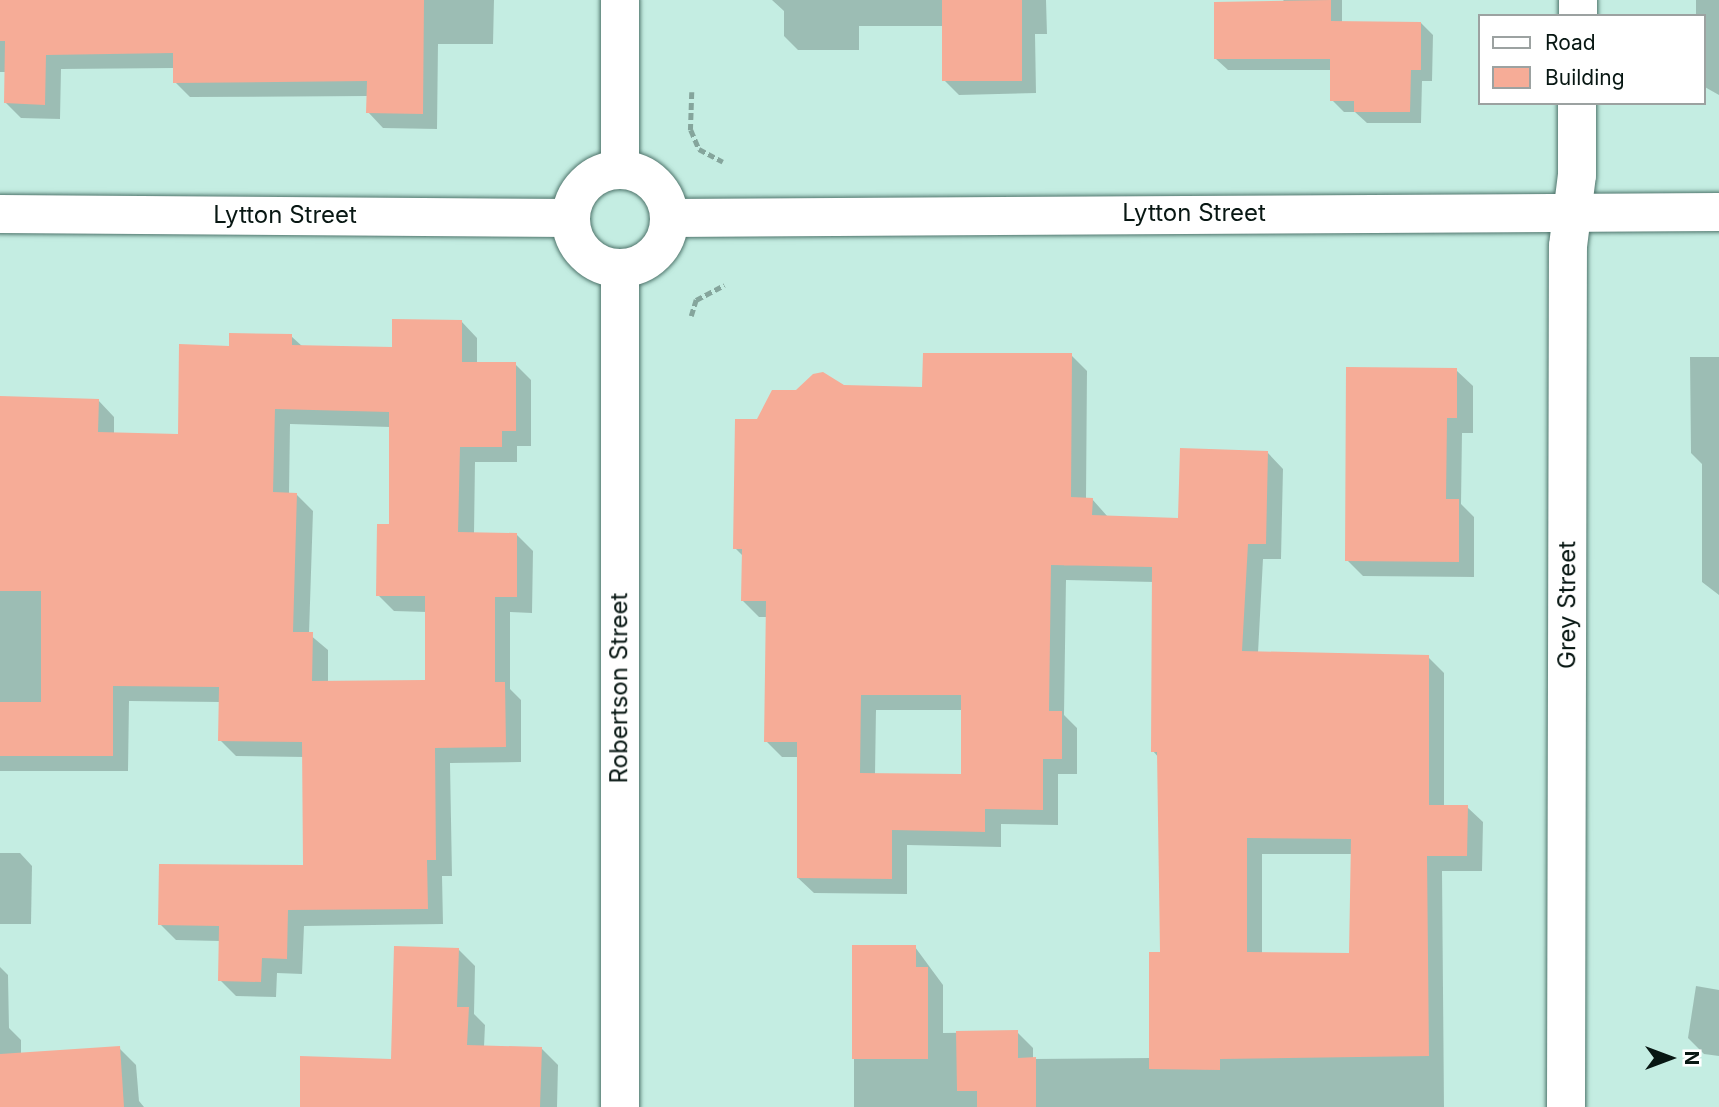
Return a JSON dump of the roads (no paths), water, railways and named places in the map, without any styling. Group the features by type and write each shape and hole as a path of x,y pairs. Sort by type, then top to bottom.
{"street":[{"path":"620,0 620,169"},
{"name":"Grey Street","path":"1566,1107 1568,246 1573,211 1577,105"},
{"path":"620,169 636,171 660,189 669,218 667,233 650,258 620,268 590,258 573,234 570,218 580,189 598,175 620,169"},
{"name":"Lytton Street","path":"669,218 1719,212"},
{"name":"Lytton Street","path":"0,214 570,218"},
{"name":"Robertson Street","path":"620,268 620,1107"}]}
